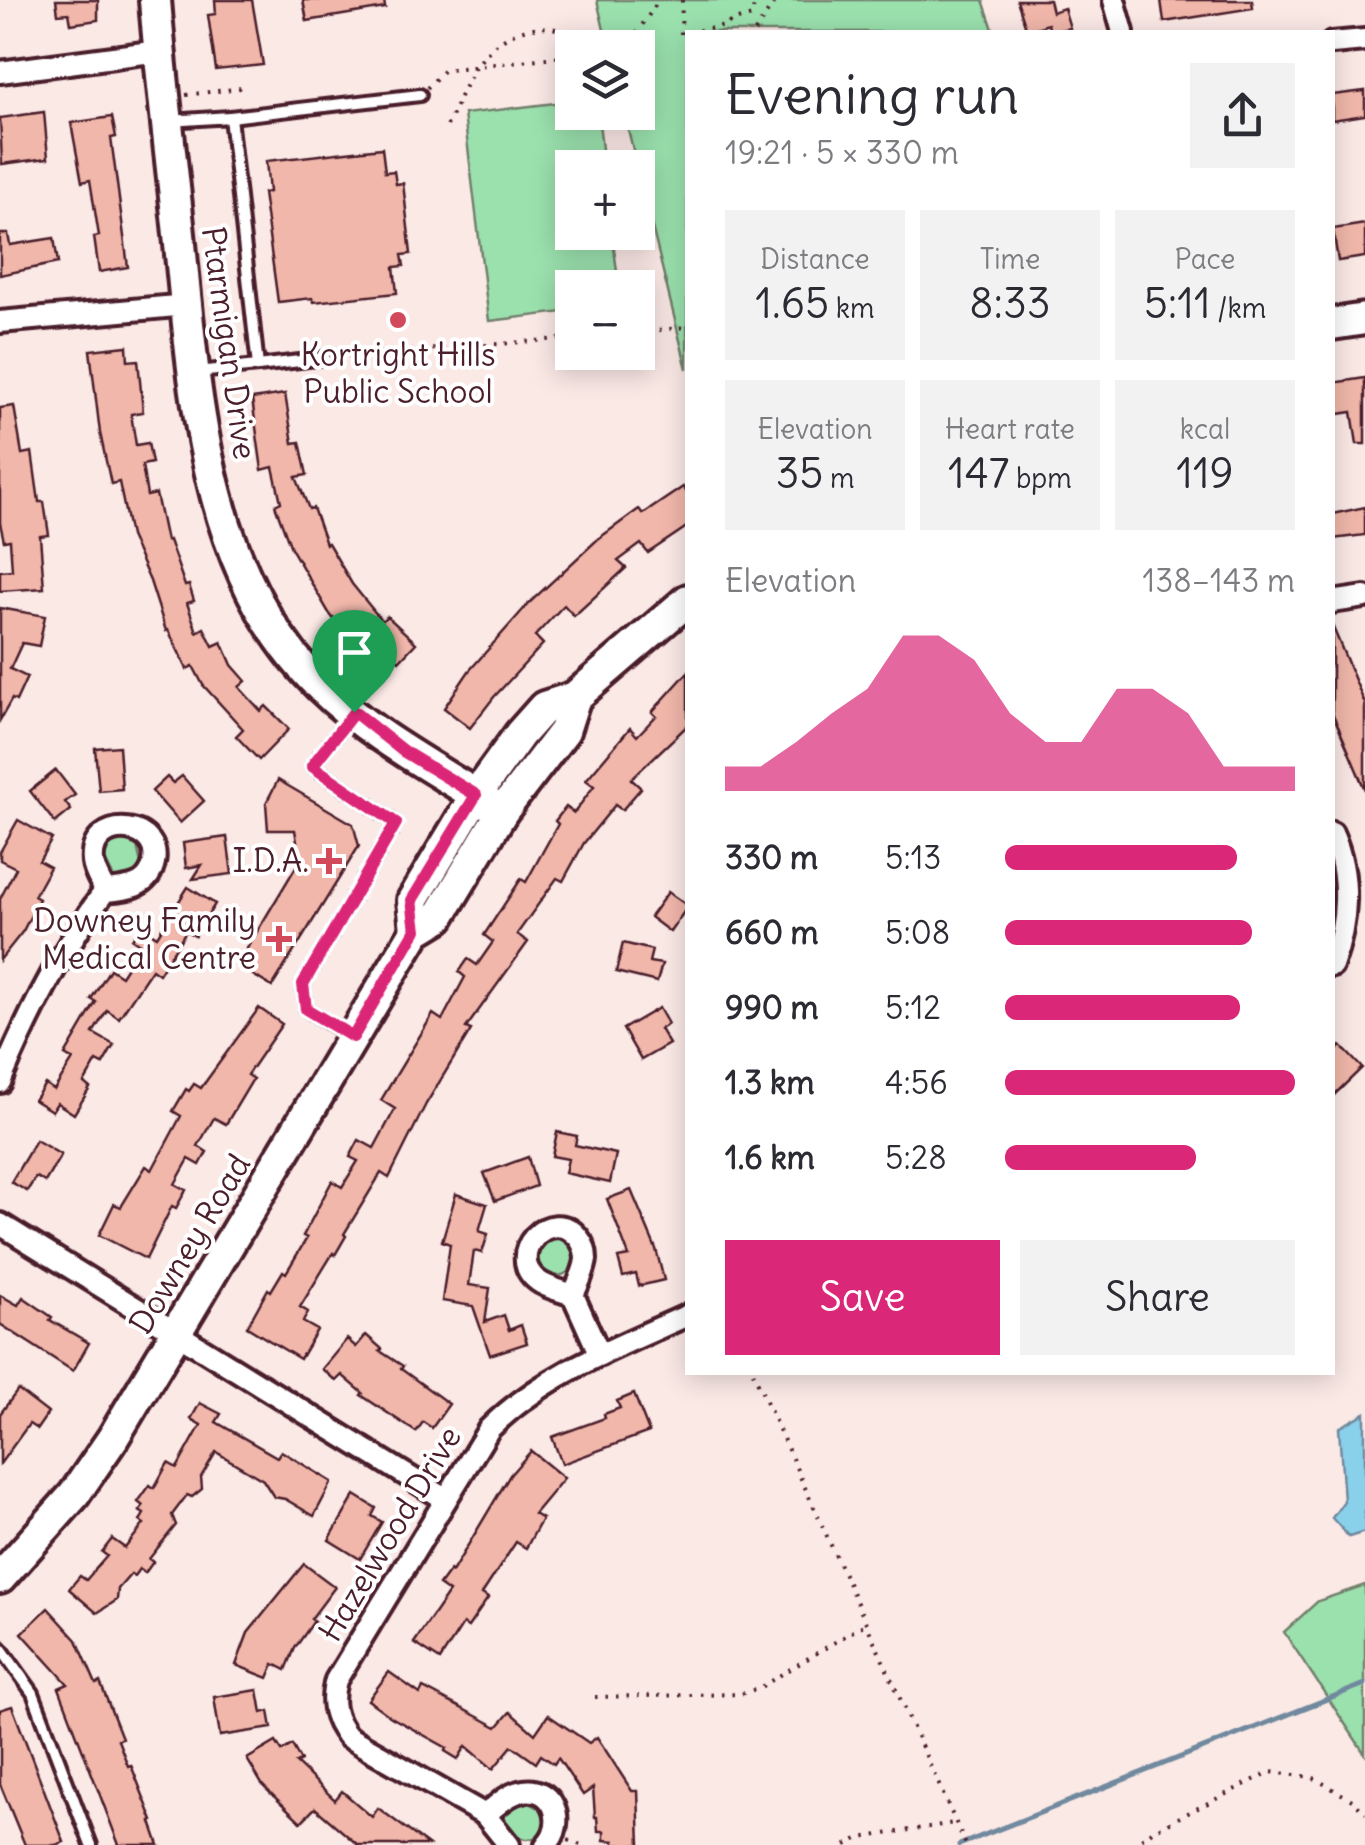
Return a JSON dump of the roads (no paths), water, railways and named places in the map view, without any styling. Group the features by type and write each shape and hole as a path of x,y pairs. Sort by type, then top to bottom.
{"main road":[{"name":"Ptarmigan Drive","path":"155,0 186,305 208,467 246,584 282,640 321,688 403,751 502,812"},
{"path":"1335,323 1365,318"},
{"name":"Downey Road","path":"416,930 412,900 476,795 544,707 575,697 685,603"},
{"name":"Downey Road","path":"0,1578 74,1495 178,1334 416,930 439,917 502,812 564,731 575,697"}],"street":[{"path":"1114,0 1122,30"},
{"path":"1335,43 1365,40"},
{"path":"0,72 159,52"},
{"path":"0,322 186,305"},
{"path":"1335,601 1365,596"},
{"path":"1335,840 1343,857 1346,931 1335,958"},
{"path":"0,1082 18,1039 76,934 105,891"},
{"path":"0,1224 444,1499"},
{"path":"574,1296 600,1355"},
{"name":"Hazelwood Drive","path":"509,1845 484,1816 348,1736 332,1710 336,1680 489,1429 515,1403 551,1379 685,1316"},
{"path":"484,1816 514,1793 535,1791 544,1795 556,1810 558,1820 557,1830 546,1845"}],"lane":[{"path":"166,109 230,117 420,95"},
{"path":"230,117 258,366"},
{"path":"196,372 325,358"},
{"path":"353,1037 306,1009 303,984 396,823 312,766 354,712"},
{"path":"0,1647 33,1693 91,1845"}],"water":[{"path":"1365,1413 1365,1532 1349,1537 1332,1518 1344,1501 1339,1428"}],"waterway":[{"path":"959,1845 1365,1684"}],"place":[{"name":"Kortright Hills Public School","path":"398,320"},
{"name":"I.D.A.","path":"329,861"},
{"name":"Downey Family Medical Centre","path":"279,939"}]}
